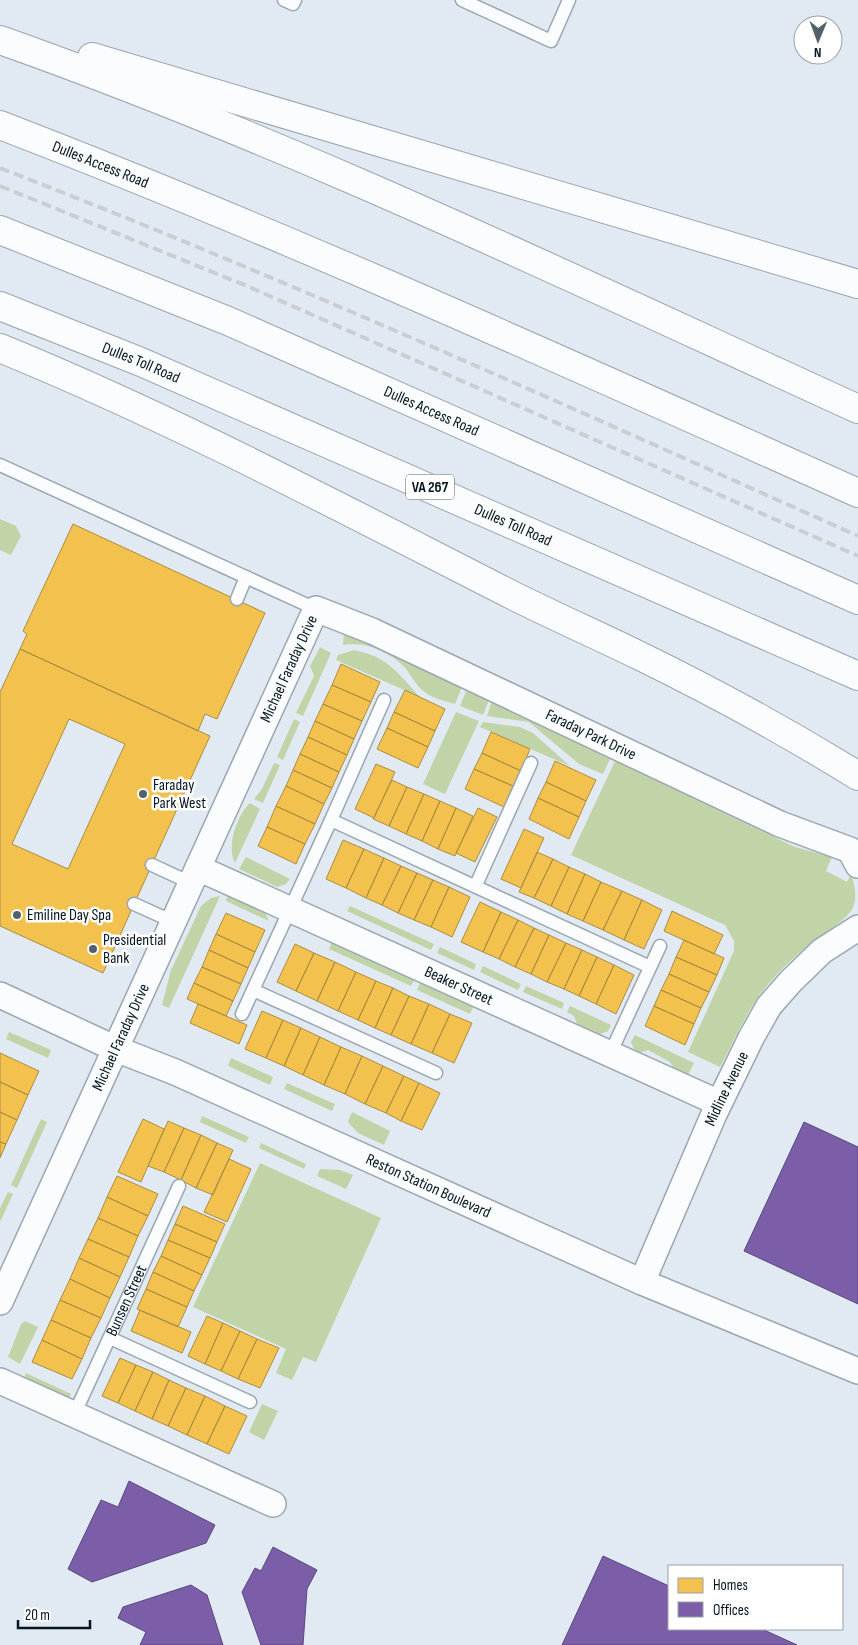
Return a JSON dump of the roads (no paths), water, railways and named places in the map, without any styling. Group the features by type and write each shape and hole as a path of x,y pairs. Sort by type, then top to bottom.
{"highway":[{"path":"0,30 858,284"},
{"path":"0,40 255,138 419,208 858,409"},
{"name":"Dulles Access Road","path":"0,126 172,192 319,254 858,493"},
{"name":"Dulles Access Road","path":"0,230 228,321 858,600"},
{"name":"Dulles Toll Road","path":"0,306 159,369 858,676"},
{"path":"0,348 107,393 201,438 523,600 640,656 792,736 858,776"}],"street":[{"name":"Faraday Park Drive","path":"316,609 372,631 780,824 850,850 858,865"},
{"name":"Michael Faraday Drive","path":"0,1302 316,609"},
{"name":"Beaker Street","path":"195,876 291,908 720,1103"},
{"name":"Midline Avenue","path":"642,1282 720,1103 751,1038 769,1006 790,981 822,951 858,928"},
{"name":"Reston Station Boulevard","path":"0,994 116,1049 176,1072 642,1282 858,1371"},
{"path":"0,1381 273,1504"}],"lane":[{"path":"284,0 293,4 295,0"},
{"path":"462,0 551,41 569,0"},
{"path":"0,465 316,609"},
{"path":"236,599 246,577"},
{"path":"242,1014 384,700"},
{"path":"476,885 531,763"},
{"path":"331,820 476,885 650,967"},
{"path":"152,865 195,876"},
{"path":"134,904 174,922"},
{"path":"610,1054 660,946"},
{"path":"252,990 436,1073"},
{"name":"Bunsen Street","path":"74,1415 178,1186"},
{"path":"110,1338 250,1402"}],"railway":[{"path":"0,168 324,300 858,536"},
{"path":"0,186 247,286 858,556"}],"place":[{"name":"Faraday Park West","path":"143,794"},
{"name":"Emiline Day Spa","path":"17,915"},
{"name":"Presidential Bank","path":"93,949"}]}
